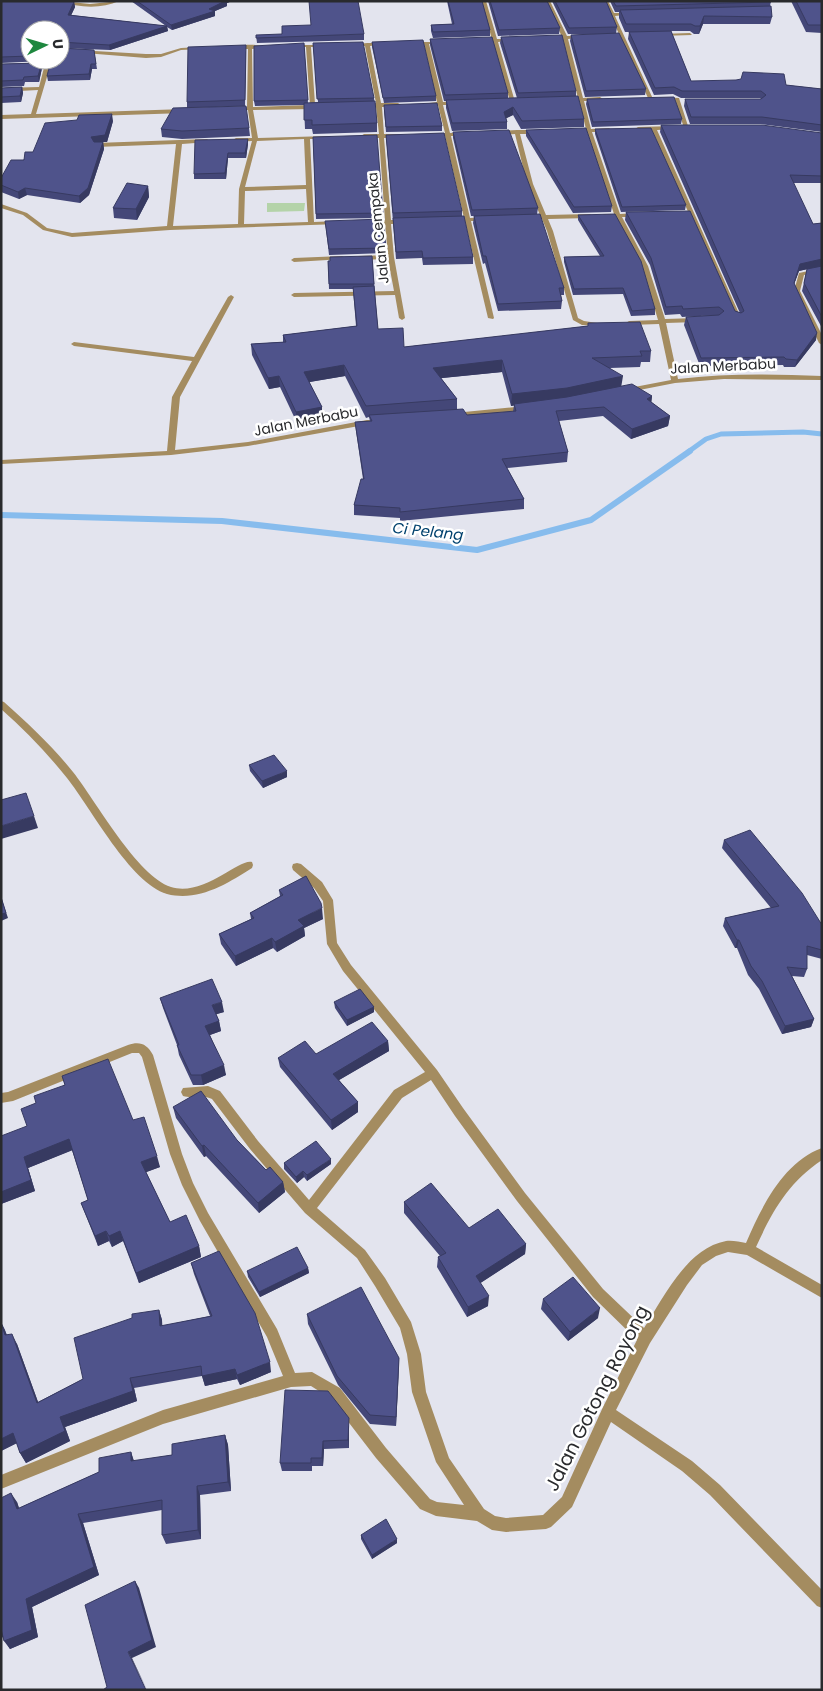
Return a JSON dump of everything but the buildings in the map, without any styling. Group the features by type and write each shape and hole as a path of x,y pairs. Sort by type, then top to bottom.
{"street":[{"path":"63,1 80,6 97,6 117,1"},
{"path":"484,1 493,41 513,101"},
{"path":"548,1 566,38 588,130 618,216 645,266 662,322 675,380"},
{"path":"606,1 651,98"},
{"path":"612,15 640,14"},
{"path":"651,35 690,34"},
{"path":"613,36 632,36"},
{"path":"538,39 584,37"},
{"path":"474,42 520,40"},
{"path":"407,44 445,42"},
{"path":"426,43 491,318"},
{"name":"Jalan Cempaka","path":"367,44 379,105 387,222 402,318"},
{"path":"348,45 387,44"},
{"path":"288,46 328,46"},
{"path":"308,46 313,106"},
{"path":"241,225 242,189 255,139 250,109 250,47"},
{"path":"223,48 269,47"},
{"path":"70,51 146,56 161,55 181,49 205,48"},
{"path":"33,116 47,70"},
{"path":"1,90 41,88"},
{"path":"641,98 674,98 678,102 687,128"},
{"path":"562,100 611,99"},
{"path":"504,101 523,101"},
{"path":"414,104 468,102"},
{"path":"678,102 688,102"},
{"path":"351,106 405,104"},
{"path":"230,110 323,106"},
{"path":"1,117 191,111"},
{"path":"635,129 696,128"},
{"path":"654,129 738,318"},
{"path":"562,131 616,130"},
{"path":"487,133 544,131"},
{"path":"517,132 530,184 550,230 575,319 595,325 614,324"},
{"path":"420,135 478,134"},
{"path":"353,137 410,135"},
{"path":"226,140 335,137"},
{"path":"306,138 311,224"},
{"path":"96,146 217,140"},
{"path":"170,228 179,142"},
{"path":"242,189 309,187"},
{"path":"1,206 25,214 46,229 72,235 170,228 340,223"},
{"path":"683,214 692,214"},
{"path":"524,218 646,215"},
{"path":"441,220 496,218"},
{"path":"368,222 414,221"},
{"path":"294,260 391,256"},
{"path":"822,270 801,274 797,291 822,343"},
{"path":"294,295 397,293"},
{"path":"172,453 176,397 231,297"},
{"path":"624,324 708,320"},
{"path":"74,344 196,358"},
{"name":"Jalan Merbabu","path":"616,393 675,380 759,375 822,378"},
{"path":"444,415 538,406"},
{"name":"Jalan Merbabu","path":"1,462 172,453 248,444 379,420"},
{"path":"1,704 24,724 70,775 133,860 149,878 167,890 190,893 211,886 248,865"},
{"path":"298,867 318,886 328,900 332,944 338,955 433,1072 459,1112 520,1197 598,1293 645,1338"},
{"path":"1,1098 9,1097 132,1048 142,1048 147,1055 176,1154 188,1185 204,1217 272,1333 291,1380"},
{"path":"309,1209 398,1094 433,1072"},
{"path":"187,1092 208,1091 216,1095 254,1145 309,1209 361,1254 406,1326 414,1354 419,1392 443,1462 479,1514"},
{"path":"749,1249 768,1208 785,1183 801,1167 822,1153"},
{"name":"Jalan Gotong Royong","path":"1,1482 163,1417 291,1380 312,1379 335,1394 381,1453 425,1504 436,1509 479,1514 492,1523 506,1525 546,1522 567,1502 608,1412 645,1338 682,1281 698,1261 712,1251 728,1246 749,1249 822,1292"},
{"path":"608,1412 687,1466 715,1490 822,1601"}],"green space":[{"path":"267,203 305,203 304,211 267,212"}],"waterway":[{"name":"Ci Pelang","path":"688,452 706,439 721,434 803,432 822,434"},
{"name":"Ci Pelang","path":"1,515 222,521 477,550 591,520 690,451"}]}
